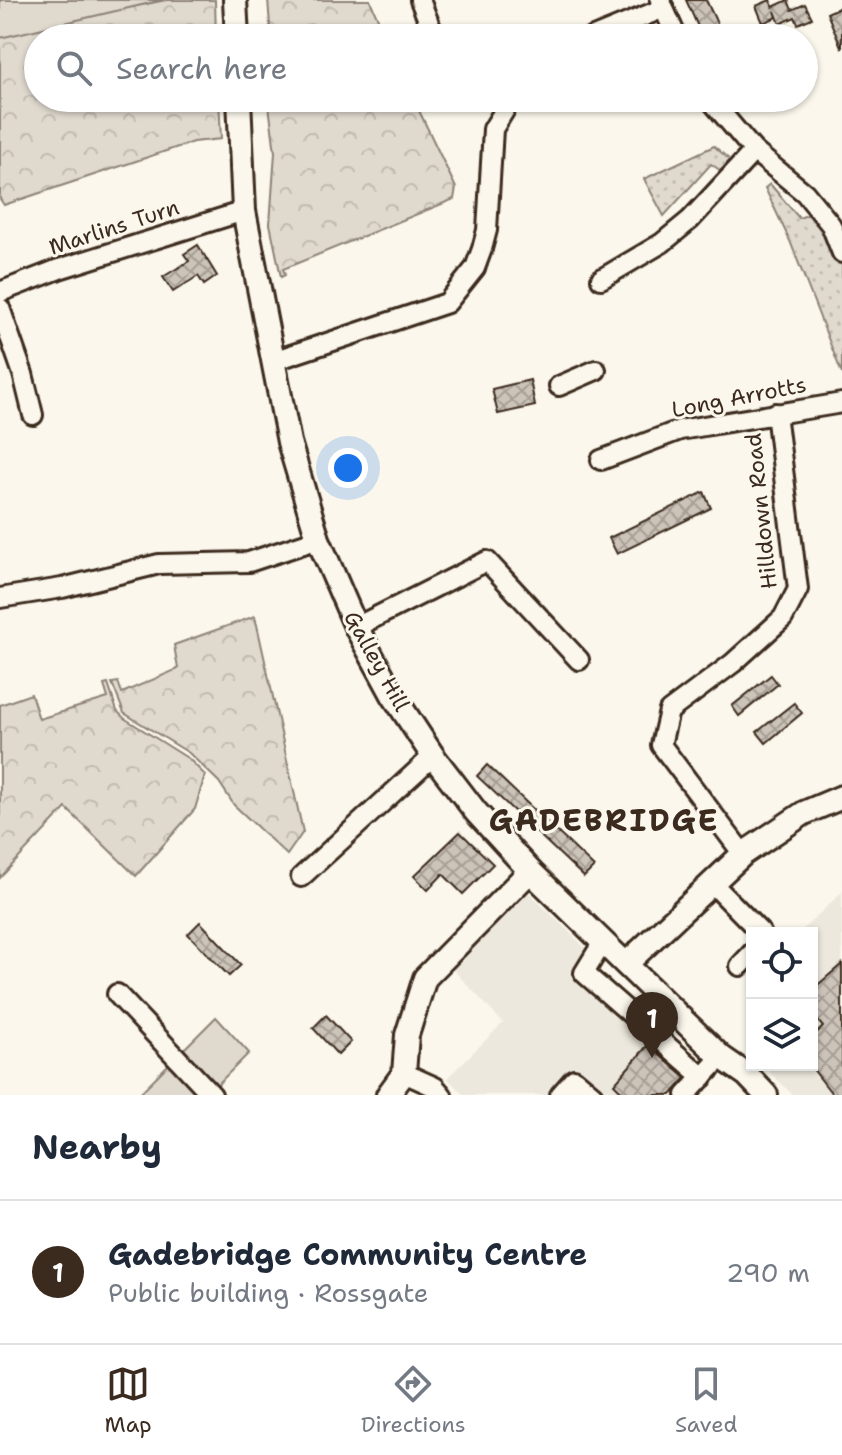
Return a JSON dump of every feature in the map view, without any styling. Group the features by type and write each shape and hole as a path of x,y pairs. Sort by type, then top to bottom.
{"street":[{"path":"235,0 236,24"},
{"path":"420,0 429,24"},
{"path":"620,24 662,4 671,24"},
{"name":"Galley Hill","path":"240,112 244,211 289,442 318,539 356,627 393,695 433,756 476,812 530,871 721,1057 747,1075 766,1095"},
{"path":"273,361 447,303 475,268 482,249 487,230 493,129 503,112"},
{"path":"721,112 754,151 836,223 842,253"},
{"path":"601,279 662,243 681,228 754,151"},
{"name":"Marlins Turn","path":"0,292 59,269 244,211"},
{"path":"0,308 23,374 33,415"},
{"path":"559,386 596,370"},
{"name":"Long Arrotts","path":"601,460 680,430 842,403"},
{"name":"Hilldown Road","path":"743,854 661,745 669,711 733,663 783,618 798,589 776,413"},
{"path":"0,598 62,588 159,564 249,562 318,539"},
{"path":"356,627 487,561 579,660"},
{"path":"301,877 433,756"},
{"path":"626,964 743,854 804,813 842,797"},
{"path":"388,1095 404,1073 407,1035 425,978 530,871"},
{"path":"711,882 755,927"},
{"path":"603,942 584,973 703,1077"},
{"path":"117,994 212,1095"},
{"path":"686,1095 721,1057"},
{"path":"404,1073 435,1087 442,1095"},
{"path":"560,1095 574,1079 593,1095"}],"shaded area":[{"path":"524,888 603,965 587,982 679,1069 660,1095 607,1095 576,1070 549,1095 464,1095 447,1078 503,1023 446,962"},
{"path":"842,892 842,1095 793,1095 768,1071 818,1071 818,927 805,927"}],"green space":[{"path":"0,0 163,0 60,24 24,24 24,32 0,38"},
{"path":"166,0 215,0 216,24 45,24"},
{"path":"268,0 370,0 380,24 270,24"},
{"path":"24,28 24,112 220,112 221,139 193,142 4,205 0,199 0,33"},
{"path":"270,112 420,112 456,188 454,199 283,269 285,275 281,277 270,224 275,152"},
{"path":"714,146 730,160 721,171 711,164 664,216 644,179"},
{"path":"770,184 799,218 812,213 835,247 842,265 842,374 790,241 765,188"},
{"path":"255,616 303,832 287,855 234,805 219,782 189,753 124,713 112,683 118,682 122,693 178,669 174,645"},
{"path":"108,684 117,711 124,718 189,759 205,775 195,809 136,876 66,808 0,878 0,705 31,694 39,719 108,698 104,685"},
{"path":"216,1017 249,1053 207,1095 138,1095"}],"building":[{"path":"686,0 706,0 717,24 697,24"},
{"path":"770,0 773,7 788,0 792,10 805,4 812,18 798,24 795,17 780,24 775,11 777,17 763,23 756,6"},
{"path":"842,6 842,49 827,13"},
{"path":"198,245 217,276 204,285 198,276 173,292 163,277 189,261 184,254"},
{"path":"530,380 535,406 498,414 492,389"},
{"path":"704,492 711,508 617,554 609,538"},
{"path":"771,675 778,684 739,716 732,706"},
{"path":"794,703 802,713 766,743 757,732"},
{"path":"487,765 594,867 584,877 477,776"},
{"path":"460,832 493,864 463,894 443,874 428,890 414,876"},
{"path":"200,922 241,965 229,976 188,934"},
{"path":"842,964 842,1095 833,1095 814,1071 818,1071 818,1032 823,1027 818,1021 818,985"},
{"path":"326,1015 351,1042 338,1055 313,1028"},
{"path":"648,1045 686,1078 671,1095 625,1095 614,1084"}],"place":[{"name":"Gadebridge Community Centre","path":"652,1058"}],"district":[{"name":"GADEBRIDGE","path":"604,820"}]}
